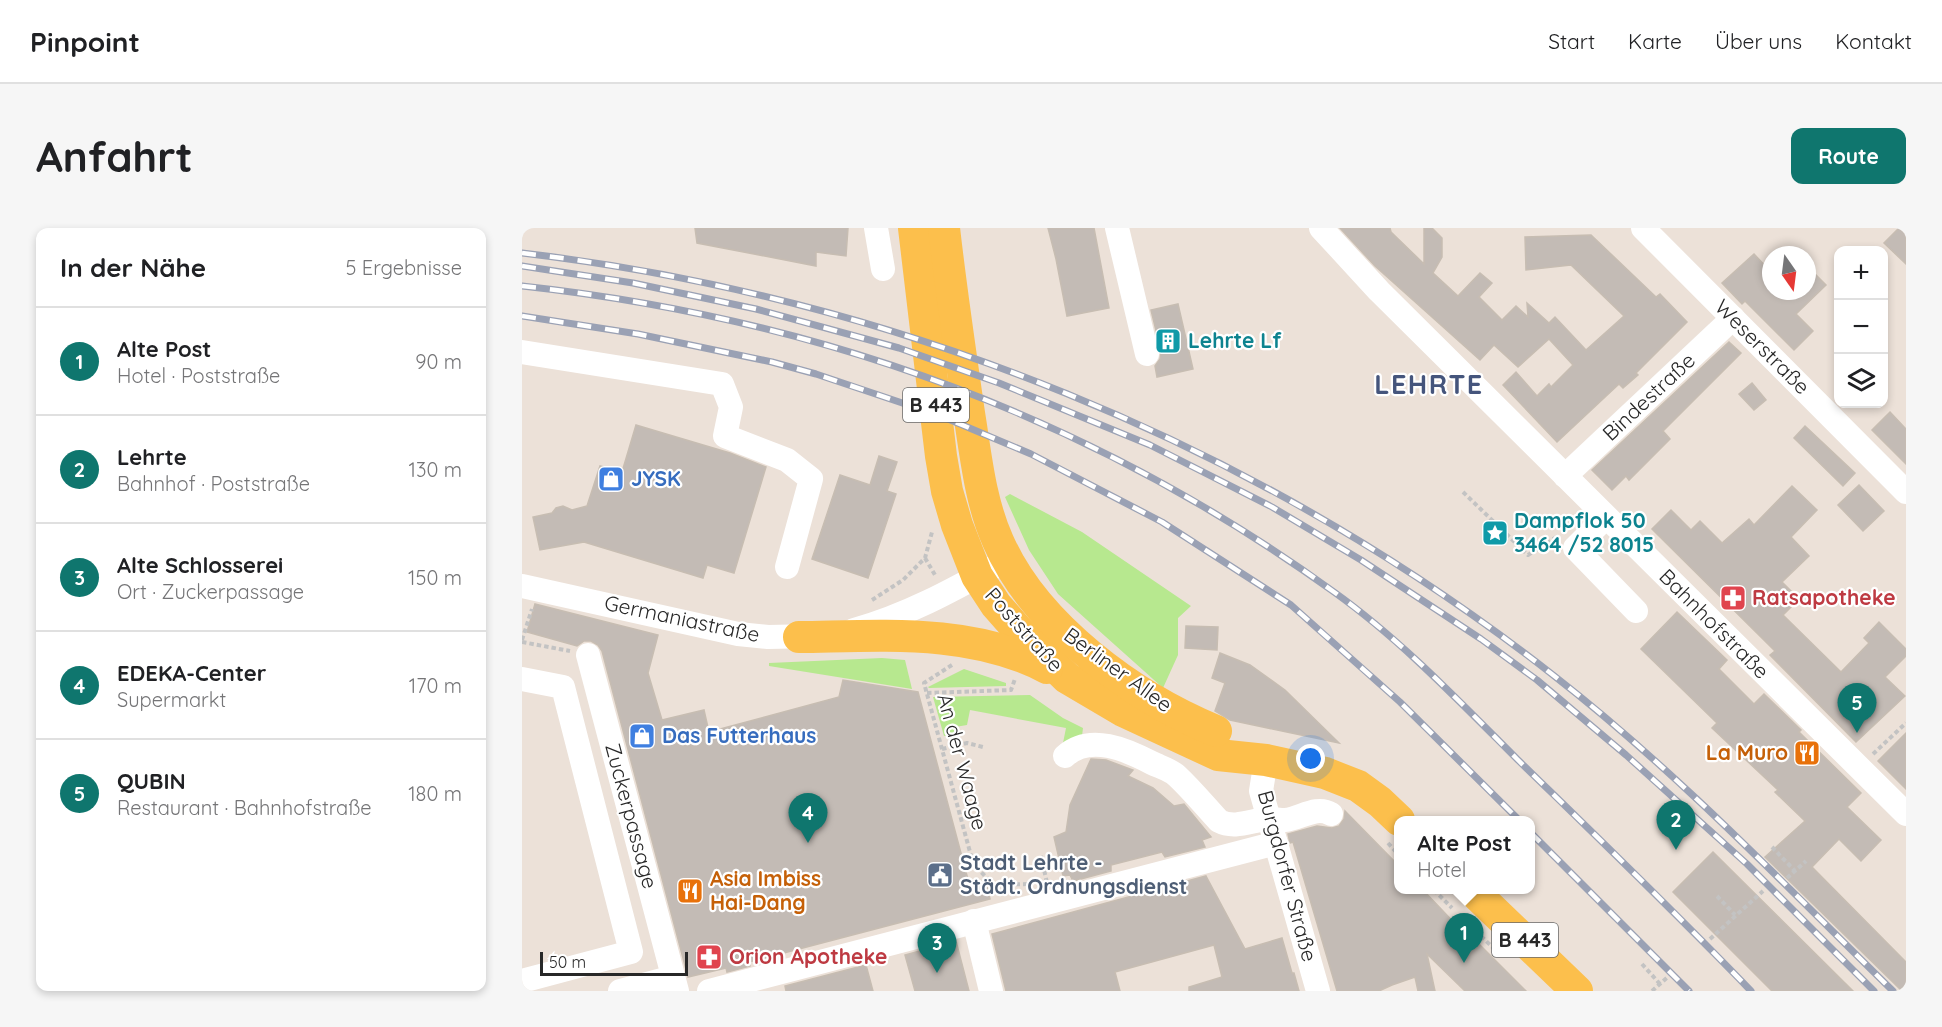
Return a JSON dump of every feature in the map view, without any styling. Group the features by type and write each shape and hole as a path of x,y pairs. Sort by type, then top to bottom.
{"main road":[{"name":"B 443","path":"914,228 947,491 966,552 977,576"},
{"name":"Berliner Allee","path":"944,228 978,474 989,518 1007,560 1044,611 1085,651 1159,703 1192,722 1237,740 1266,760"},
{"name":"Poststraße","path":"977,576 996,605 1018,630 1067,678 1123,711 1218,755 1266,760 1324,773 1358,786 1395,816"},
{"path":"799,638 893,636 958,640 1011,653 1039,663 1067,678"},
{"name":"B 443","path":"1476,894 1577,991"}],"street":[{"path":"876,228 883,269"},
{"path":"1117,228 1147,354"},
{"name":"Bahnhofstraße","path":"1321,228 1373,298 1565,476 1906,814"},
{"name":"Weserstraße","path":"1643,228 1906,492"},
{"name":"Bindestraße","path":"1565,476 1733,318"},
{"path":"522,352 722,384 731,407 725,436 787,460 811,479 787,567"},
{"path":"1605,517 1575,548 1636,610"},
{"name":"Germaniastraße","path":"522,586 738,634 799,638 830,634 873,624 945,594 1007,560"},
{"name":"Zuckerpassage","path":"588,655 675,984 620,991"},
{"path":"522,679 563,687 631,952 522,981"},
{"path":"1065,756 1086,745 1127,750 1176,774 1224,824 1233,825 1269,818 1285,820 1317,811 1330,814"},
{"name":"Burgdorfer Straße","path":"1266,760 1261,791 1318,991"},
{"path":"709,991 735,988 1000,914 1276,843"},
{"path":"974,921 991,991"}],"path":[{"path":"1463,492 1528,555 1561,534"},
{"path":"870,602 903,580 925,558"},
{"path":"531,611 522,641 588,655"},
{"name":"An der Waage","path":"956,663 924,683 973,863 993,885 1000,914"},
{"path":"927,693 1011,690 1016,677"},
{"path":"1872,755 1906,723"},
{"path":"942,749 967,743 983,747"},
{"path":"1772,847 1795,871"},
{"path":"1041,856 1047,884"},
{"path":"1787,878 1806,861"},
{"path":"1710,939 1763,891"},
{"path":"1717,896 1736,915"},
{"path":"1642,964 1660,984"},
{"path":"1652,991 1669,976"}],"green space":[{"path":"1010,494 1082,532 1191,606 1178,618 1178,655 1163,688 1058,594 1029,550 1005,497"},
{"path":"882,658 905,660 912,689 769,666 769,663"},
{"path":"964,669 1006,683 1006,686 928,687"},
{"path":"1030,695 1063,718 1083,728 1082,736 1063,743 1066,728 970,710 967,725 955,727 956,733 944,736 933,697"}],"building":[{"path":"695,228 848,228 846,256 816,252 816,266 697,243"},
{"path":"1048,228 1094,228 1109,308 1067,316"},
{"path":"1340,228 1390,228 1391,232 1424,264 1424,228 1432,228 1442,238 1442,257 1433,273 1458,296 1480,273 1492,283 1479,297 1502,320 1516,306 1528,317 1527,303 1549,323 1555,317 1586,350 1624,316 1571,265 1526,270 1525,237 1591,235 1656,297 1660,294 1687,322 1636,373 1638,375 1623,388 1619,384 1557,442 1503,385 1516,372 1537,396 1549,384 1551,387 1573,365 1549,339 1518,367 1494,345 1480,360 1375,266"},
{"path":"1899,228 1906,228 1906,264 1888,246 1884,243"},
{"path":"1754,254 1762,262 1762,300 1810,300 1796,314 1813,331 1794,350 1745,301 1742,304 1722,283"},
{"path":"1816,275 1826,285 1816,295"},
{"name":"Lehrte Lf","path":"1178,304 1193,369 1157,377 1155,366 1160,359 1161,351 1151,310"},
{"path":"1729,342 1741,353 1663,431 1670,439 1629,480 1626,476 1612,490 1592,470"},
{"path":"1752,383 1766,400 1754,410 1739,394"},
{"path":"1890,412 1906,429 1906,464 1872,430"},
{"path":"636,425 730,453 766,467 734,573 707,565 703,578 584,542 540,550 533,517 552,513 556,508 563,506 572,510 587,506 600,466 622,472"},
{"path":"1805,426 1855,473 1843,486 1794,438"},
{"path":"879,456 897,462 887,491 896,494 868,578 812,559 840,475 870,485"},
{"path":"1859,485 1884,511 1863,531 1838,505"},
{"path":"1792,486 1817,510 1791,537 1809,556 1782,582 1799,599 1783,615 1841,672 1869,643 1864,638 1879,622 1906,649 1906,656 1885,677 1905,696 1856,742 1770,655 1775,651 1652,529 1671,510 1691,530 1700,521 1722,543 1749,519 1754,525"},
{"path":"535,604 658,635 648,673 662,720 704,710 709,732 839,697 843,680 918,692 970,887 986,883 990,899 749,962 750,966 727,972 726,968 688,977 602,651 591,641 584,641 577,646 527,632"},
{"path":"1677,612 1727,660 1719,669 1754,704 1764,694 1861,793 1847,807 1881,840 1861,861 1839,839 1812,867 1906,962 1906,991 1902,991 1765,857 1805,821 1775,792 1778,790 1712,728 1717,723 1641,649"},
{"path":"1186,626 1218,627 1217,650 1185,648"},
{"path":"1220,653 1250,665 1285,690 1339,743 1230,720 1215,711 1225,683 1212,678"},
{"path":"1906,733 1906,789 1878,761"},
{"path":"1091,759 1106,760 1133,770 1128,776 1153,788 1174,806 1184,804 1211,837 1202,840 1205,847 1165,857 1162,852 1111,865 1111,871 1073,881 1070,875 1063,876 1054,837 1066,832 1070,805"},
{"path":"1345,811 1394,861 1394,894 1427,894 1462,931 1464,929 1526,991 1465,991 1427,954 1435,991 1418,991 1415,977 1379,991 1337,991 1293,842 1290,843 1288,834 1317,826 1332,828 1339,826 1344,819"},
{"path":"1713,852 1853,991 1772,991 1673,892"},
{"path":"1206,876 1245,949 1282,938 1299,991 1189,991 1189,987 1222,977 1214,945 1115,972 1120,991 1006,991 992,934"},
{"path":"956,941 969,991 915,991 905,955"},
{"path":"866,965 873,991 786,991 785,986"}],"railway":[{"path":"522,253 661,274 799,305 934,345 1066,394 1195,451 1319,517 1439,592 1553,675 1598,711 1728,828 1893,991"},
{"path":"522,266 633,283 756,309 899,348 999,383 1150,445 1272,507 1361,560 1481,639 1537,680 1626,755 1747,864 1874,991"},
{"path":"522,286 632,301 740,323 845,351 948,385 1049,427 1147,475 1242,530 1334,592 1383,630 1451,693 1751,991"},
{"path":"522,316 638,334 772,362 816,374 941,416 1031,454 1162,522 1291,605 1400,702 1515,816"},
{"path":"1535,837 1689,991"}],"place":[{"name":"Lehrte Lf","path":"1168,341"},
{"name":"JYSK","path":"611,479"},
{"name":"Dampflok 50 3464 /52 8015","path":"1495,533"},
{"name":"Ratsapotheke","path":"1733,598"},
{"name":"QUBIN","path":"1857,733"},
{"name":"Das Futterhaus","path":"642,736"},
{"name":"La Muro","path":"1807,753"},
{"name":"EDEKA-Center","path":"808,843"},
{"name":"Lehrte","path":"1676,850"},
{"name":"Stadt Lehrte - Städt. Ordnungsdienst","path":"940,875"},
{"name":"Asia Imbiss Hai-Dang","path":"690,891"},
{"name":"Orion Apotheke","path":"709,957"},
{"name":"Alte Post","path":"1464,963"},
{"name":"Alte Schlosserei","path":"937,973"}],"district":[{"name":"LEHRTE","path":"1429,385"}]}
